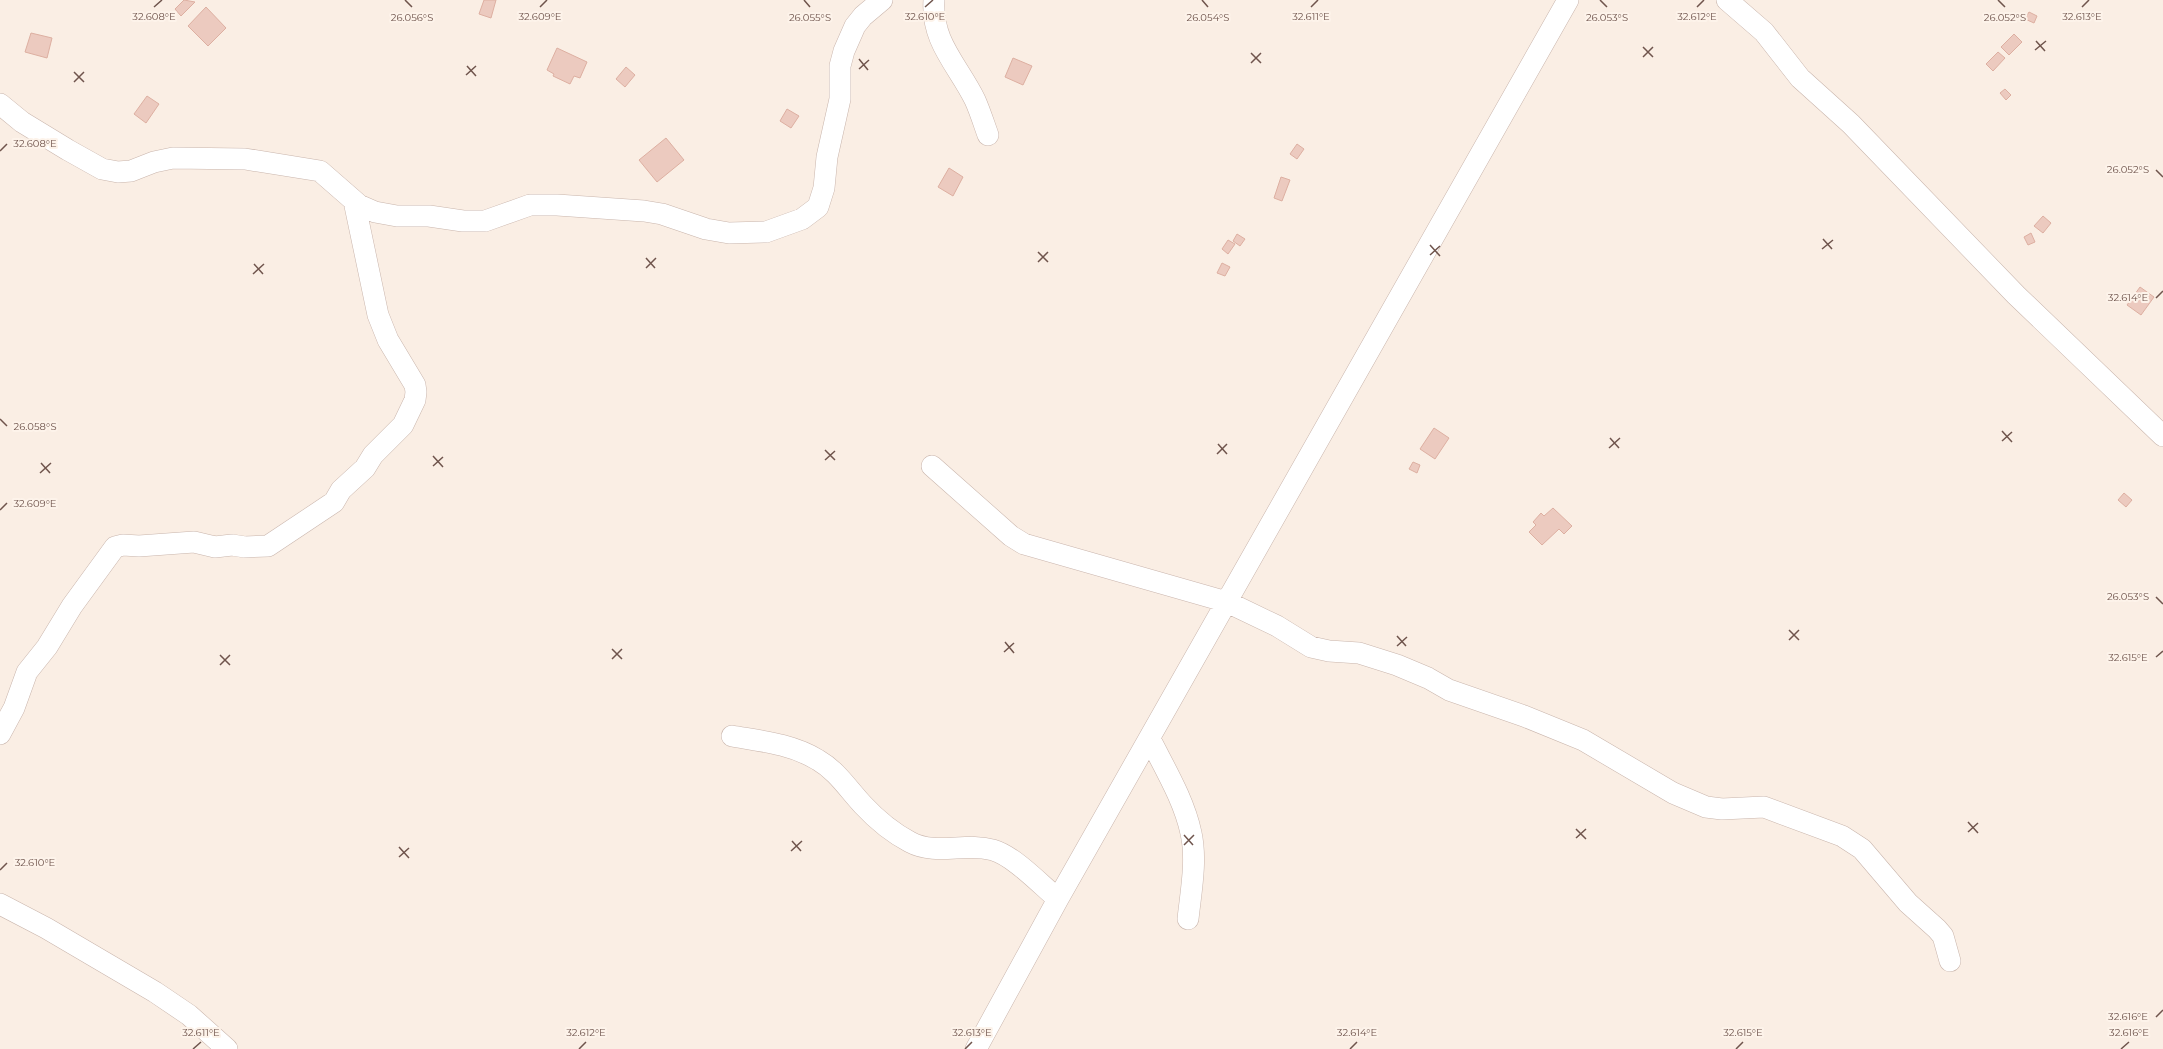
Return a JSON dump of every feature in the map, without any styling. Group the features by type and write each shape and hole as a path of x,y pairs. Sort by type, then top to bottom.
{"street":[{"path":"0,104 22,122 102,169 118,172 131,171 154,162 173,158 245,159 320,171 354,201 375,212 397,216 429,216 464,221 485,222 530,205 557,204 644,211 662,214 706,229 729,233 766,232 789,225 811,213 821,199 827,158 840,99 840,66 844,52 855,26 882,0"},
{"path":"934,0 933,14 935,28 944,49 975,100 988,135"},
{"path":"976,1049 1058,899 1568,0"},
{"path":"1727,0 1764,32 1800,78 1856,129 2005,285 2163,436"},
{"path":"0,734 14,708 27,672 47,647 72,606 114,547 123,545 139,546 194,542 215,547 232,545 245,547 268,546 334,502 342,490 365,468 373,455 403,425 415,400 415,385 388,340 378,315 354,201"},
{"path":"932,466 1005,531 1024,544 1227,602 1277,626 1310,646 1330,652 1359,653 1375,657 1428,678 1449,690 1524,716 1583,740 1673,793 1706,806 1722,809 1764,807 1842,836 1862,849 1908,903 1937,929 1943,936 1950,961"},
{"path":"732,736 788,746 804,752 828,767 841,778 872,814 909,842 928,849 993,850 1004,854 1058,899"},
{"path":"1150,739 1178,797 1192,833 1193,872 1188,919"},
{"path":"0,904 46,928 155,992 189,1016 227,1049"}],"building":[{"path":"184,0 195,2 181,16 175,9"},
{"path":"484,0 496,0 491,18 479,14"},
{"path":"206,7 226,28 208,46 188,26"},
{"path":"2029,12 2037,16 2034,23 2025,19"},
{"path":"31,33 52,38 47,58 25,52"},
{"path":"2014,34 2022,42 2009,55 2001,47"},
{"path":"557,48 587,62 580,78 574,76 570,84 553,76 554,74 547,70"},
{"path":"1998,52 2005,58 1993,71 1986,64"},
{"path":"1013,58 1032,66 1023,85 1005,77"},
{"path":"626,67 635,75 625,87 616,79"},
{"path":"2005,89 2011,95 2006,100 2000,93"},
{"path":"147,96 159,104 146,123 134,114"},
{"path":"787,109 799,116 791,128 780,121"},
{"path":"666,138 684,160 657,182 639,160"},
{"path":"1297,144 1304,149 1297,159 1290,154"},
{"path":"949,168 963,177 953,196 938,187"},
{"path":"1281,177 1290,180 1282,201 1274,198"},
{"path":"2043,216 2051,223 2043,233 2034,226"},
{"path":"2031,233 2035,242 2028,245 2024,237"},
{"path":"1237,234 1245,239 1240,246 1233,241"},
{"path":"1228,240 1235,244 1228,254 1222,249"},
{"path":"1222,263 1230,267 1225,276 1217,273"},
{"path":"2140,287 2154,297 2141,315 2127,305"},
{"path":"1434,428 1449,438 1435,459 1420,449"},
{"path":"1413,462 1420,465 1417,473 1409,469"},
{"path":"2124,493 2132,500 2126,507 2118,500"},
{"path":"1553,508 1572,526 1564,534 1559,529 1542,545 1529,532 1536,525 1533,522 1541,513 1544,516"}]}
